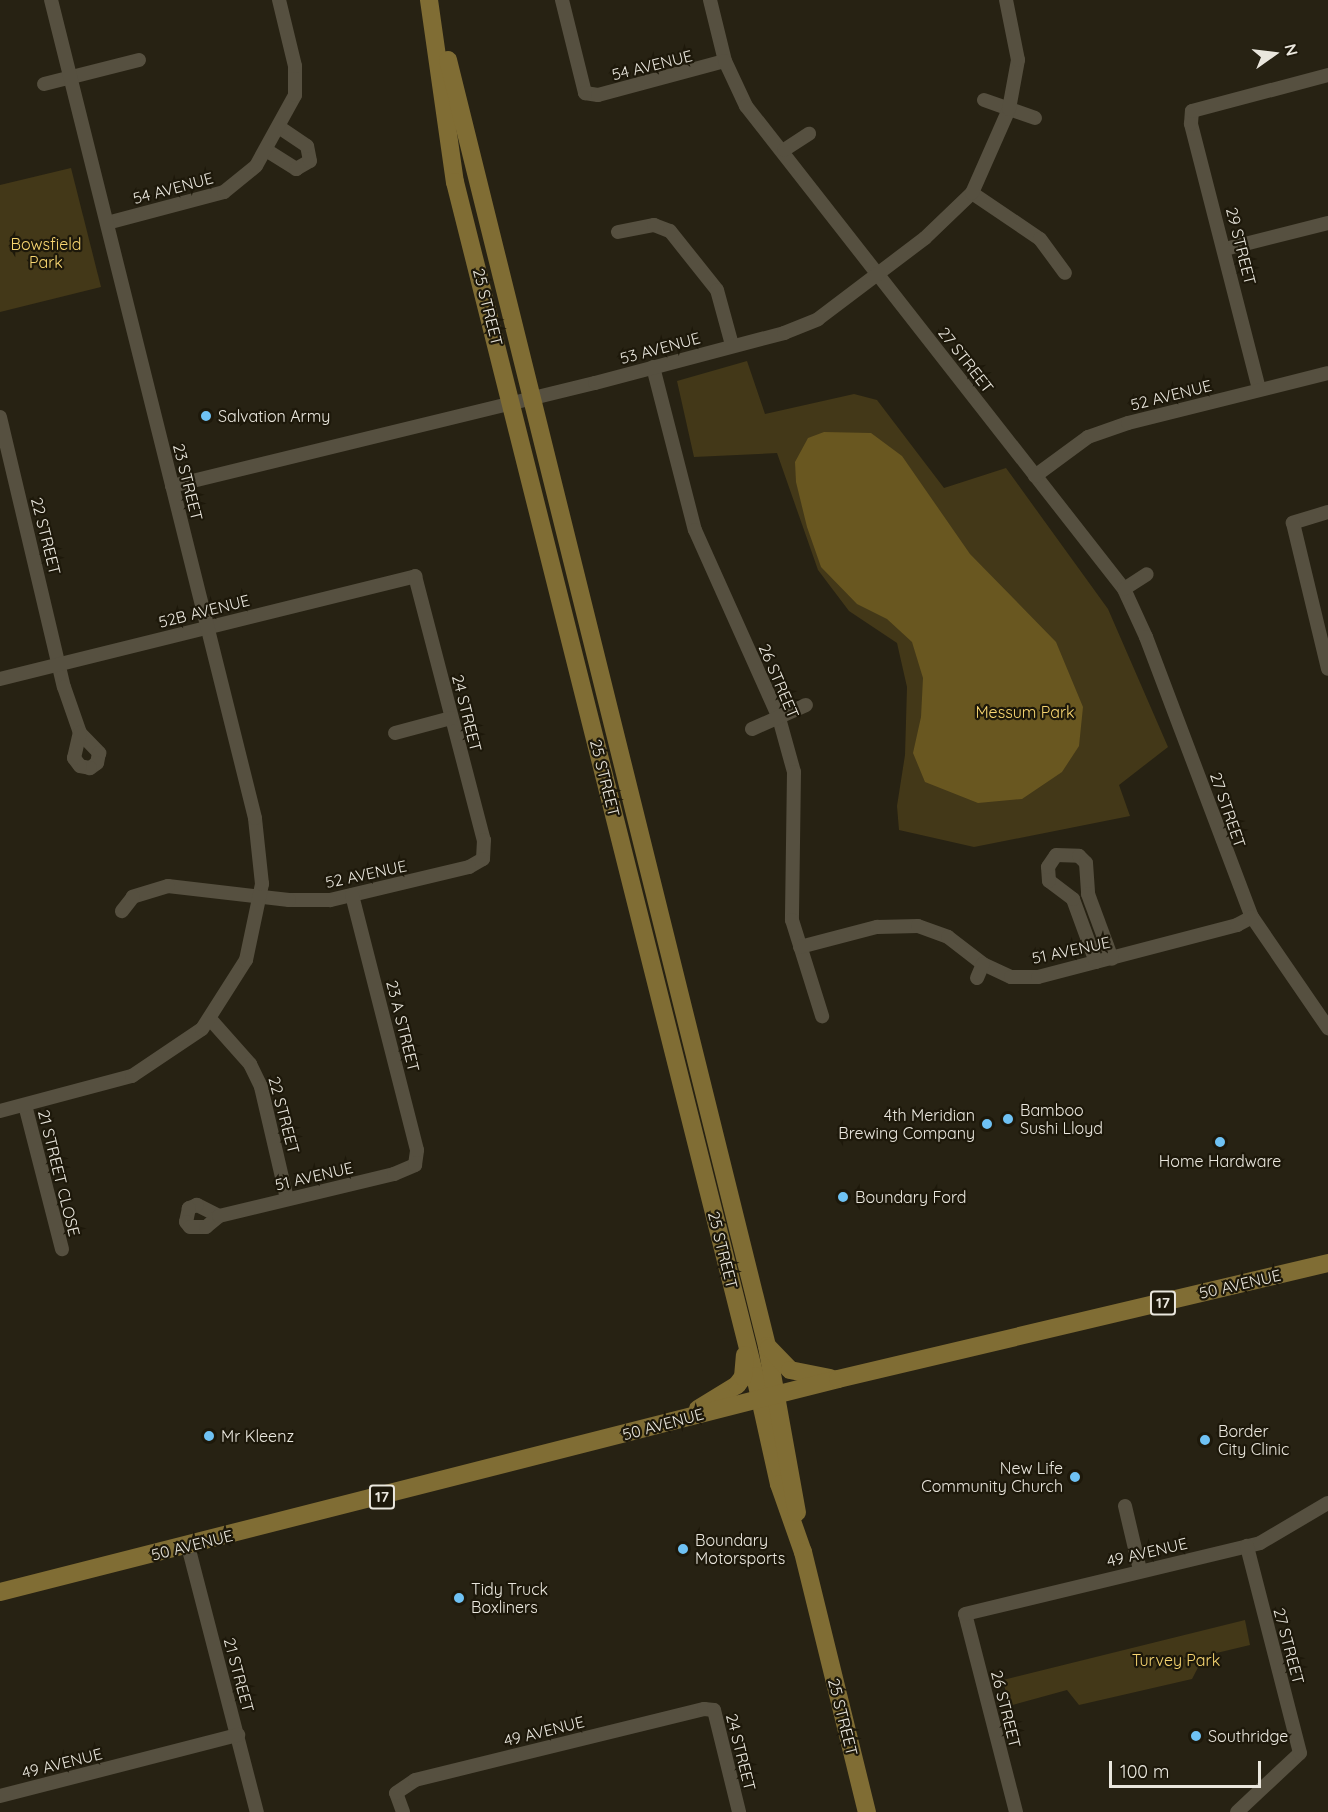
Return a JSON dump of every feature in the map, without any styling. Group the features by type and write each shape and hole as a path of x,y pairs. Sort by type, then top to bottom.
{"main road":[{"name":"25 STREET","path":"430,0 767,1346 769,1397 778,1484 803,1552 867,1812"},
{"name":"25 STREET","path":"430,0 455,182 746,1341 769,1397"},
{"name":"50 AVENUE","path":"0,1592 189,1546 838,1378 1328,1263"},
{"path":"682,1419 737,1385 745,1365 746,1341"},
{"path":"767,1346 790,1370 838,1378"}],"street":[{"name":"23 STREET","path":"51,0 257,829 261,896"},
{"name":"54 AVENUE","path":"107,223 224,192 246,178 280,128 296,85 295,66 279,0"},
{"name":"54 AVENUE","path":"562,0 585,93 598,95 725,62"},
{"name":"27 STREET","path":"710,0 725,62 746,106 784,150 1124,589 1146,637 1252,917 1328,1028"},
{"path":"1006,0 1018,60 1009,109 972,193 1040,239 1065,273"},
{"path":"44,84 139,60"},
{"name":"29 STREET","path":"1259,389 1225,249 1191,124 1192,111 1328,75"},
{"path":"984,100 1035,118"},
{"path":"266,150 296,169 310,161 307,146 280,128"},
{"path":"784,150 809,134"},
{"name":"53 AVENUE","path":"172,486 512,404 784,333 818,319 925,238 972,193"},
{"path":"1225,249 1328,223"},
{"path":"618,232 654,225 670,231 717,290 732,345"},
{"name":"26 STREET","path":"653,368 695,530 779,718 794,772 795,818 789,888 792,920 822,1016"},
{"name":"52 AVENUE","path":"1035,476 1088,438 1128,423 1328,373"},
{"name":"22 STREET","path":"0,417 5,460 66,682 74,695 79,728"},
{"path":"1328,512 1293,523 1328,669"},
{"path":"1124,589 1147,574"},
{"name":"52B AVENUE","path":"0,679 415,576"},
{"name":"24 STREET","path":"415,576 484,840 483,859"},
{"path":"752,729 806,705"},
{"path":"395,733 451,718"},
{"path":"1096,962 1073,899 1049,881 1048,867 1056,855 1079,856 1086,864 1088,894 1112,959"},
{"name":"52 AVENUE","path":"122,911 133,897 168,886 309,901 352,895 469,867 483,859"},
{"path":"1073,899 1088,894"},
{"name":"23 A STREET","path":"352,895 417,1150 414,1165"},
{"path":"0,1111 132,1076 181,1046 211,1020 246,960 261,896"},
{"name":"51 AVENUE","path":"800,947 877,927 904,925 932,929 983,964 1011,977 1038,977 1241,924 1252,917"},
{"path":"1086,931 1101,925"},
{"path":"977,978 983,964"},
{"name":"22 STREET","path":"211,1020 250,1064 261,1087 287,1199"},
{"name":"21 STREET CLOSE","path":"25,1105 62,1249"},
{"name":"51 AVENUE","path":"219,1216 394,1174 414,1165"},
{"name":"49 AVENUE","path":"965,1614 1140,1570 1260,1543 1328,1503"},
{"path":"1125,1506 1140,1570"},
{"name":"21 STREET","path":"189,1546 257,1812"},
{"name":"27 STREET","path":"1237,1812 1300,1754 1247,1546"},
{"name":"26 STREET","path":"965,1614 1016,1812"},
{"name":"24 STREET","path":"704,1709 714,1710 739,1812"},
{"name":"49 AVENUE","path":"403,1812 396,1793 416,1780 704,1709"},
{"name":"49 AVENUE","path":"0,1796 238,1735"}],"green space":[{"name":"Bowsfield Park","path":"71,168 101,287 0,312 0,185"},
{"name":"Messum Park","path":"747,361 765,414 854,394 877,400 944,488 1006,468 1108,609 1168,747 1119,785 1130,816 974,847 899,830 897,806 905,755 907,687 897,643 849,611 818,570 777,453 694,457 677,381"},
{"name":"Turvey Park","path":"1245,1620 1250,1645 1204,1656 1192,1679 1079,1705 1067,1690 1009,1706 1003,1680"}],"shaded area":[{"path":"824,432 871,433 902,456 970,554 1056,642 1083,707 1079,746 1062,772 1022,799 978,803 925,782 913,753 921,717 923,678 912,642 887,619 857,604 821,567 807,527 796,482 795,462 808,438"}],"place":[{"name":"Salvation Army","path":"206,416"},
{"name":"Bamboo Sushi Lloyd","path":"1008,1119"},
{"name":"4th Meridian Brewing Company","path":"987,1124"},
{"name":"Home Hardware","path":"1220,1142"},
{"name":"Boundary Ford","path":"843,1197"},
{"name":"Mr Kleenz","path":"209,1436"},
{"name":"Border City Clinic","path":"1205,1440"},
{"name":"New Life Community Church","path":"1075,1477"},
{"name":"Boundary Motorsports","path":"683,1549"},
{"name":"Tidy Truck Boxliners","path":"459,1598"},
{"name":"Southridge","path":"1196,1736"}]}
